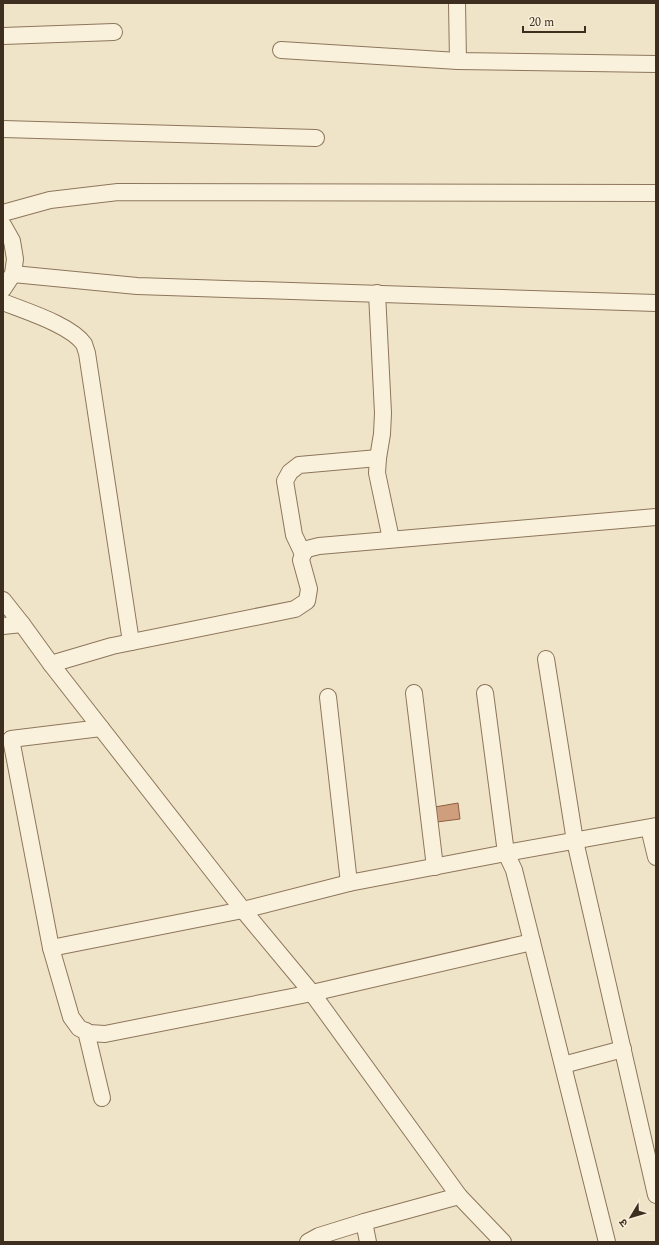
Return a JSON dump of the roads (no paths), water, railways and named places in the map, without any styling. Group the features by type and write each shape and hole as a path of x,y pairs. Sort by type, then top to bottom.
{"street":[{"path":"457,3 458,60"},
{"path":"3,36 114,32"},
{"path":"281,50 458,60 656,64"},
{"path":"3,129 316,138"},
{"path":"3,213 50,200 118,192 656,194"},
{"path":"3,225 12,241 15,259 13,274 3,289"},
{"path":"13,274 137,286 656,303"},
{"path":"376,293 383,413 382,434 378,458 378,473 391,539"},
{"path":"3,302 63,326 84,345 87,353 131,642"},
{"path":"303,554 294,534 285,481 290,472 299,465 378,458"},
{"path":"51,664 112,646 295,609 307,601 309,589 301,560 303,554 307,549 319,546 656,517"},
{"path":"3,600 51,664 243,910 312,993 459,1196 503,1242"},
{"path":"3,626 22,624"},
{"path":"546,658 575,841 656,1195"},
{"path":"414,693 435,867"},
{"path":"485,693 506,853 514,870 607,1242"},
{"path":"328,697 349,883"},
{"path":"101,728 7,740 51,948 71,1017 79,1028 89,1033 105,1034 312,993 532,942"},
{"path":"51,948 243,910 349,883 652,827 656,857"},
{"path":"86,1031 102,1098"},
{"path":"563,1065 623,1049"},
{"path":"308,1242 319,1236 364,1222 459,1196"},
{"path":"364,1222 368,1242"}]}
